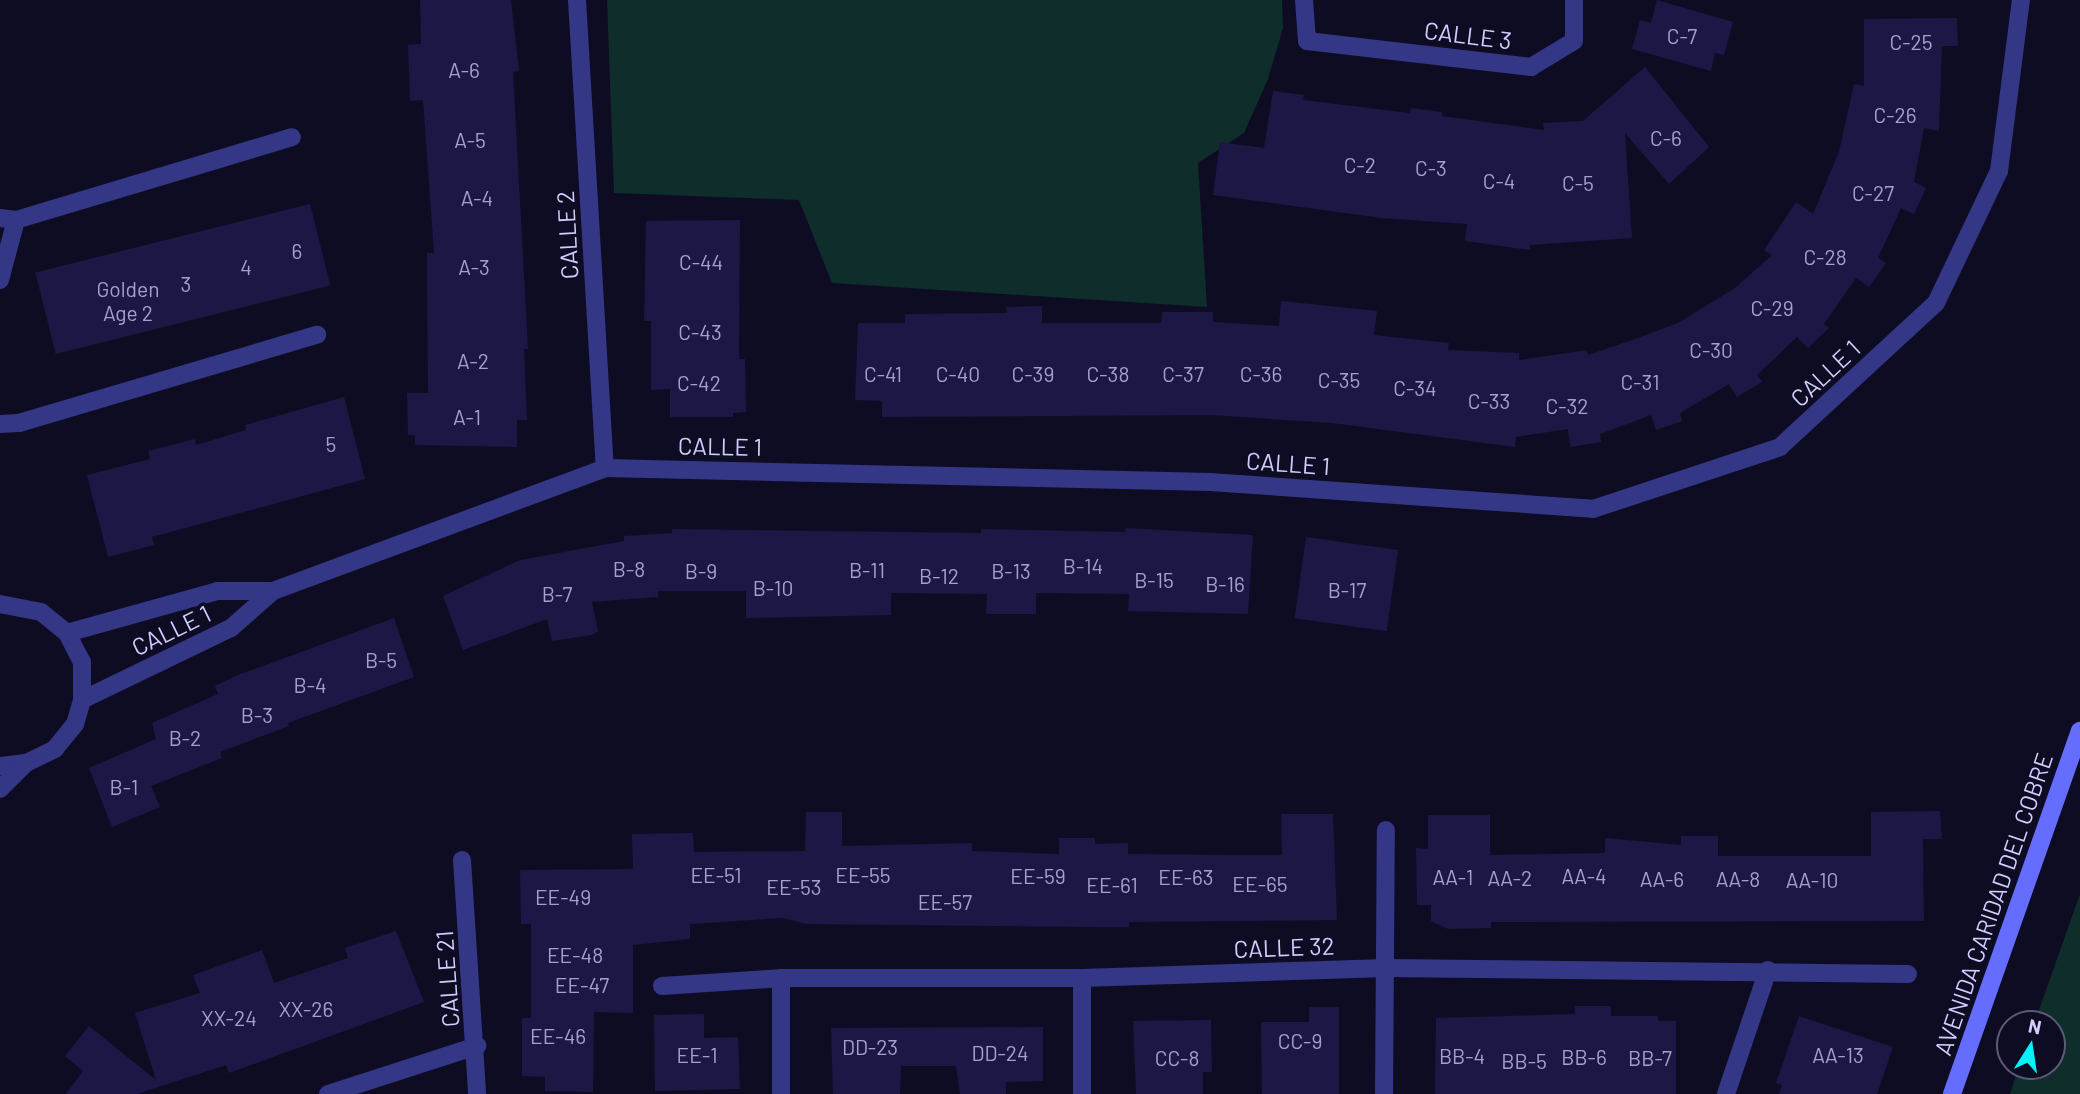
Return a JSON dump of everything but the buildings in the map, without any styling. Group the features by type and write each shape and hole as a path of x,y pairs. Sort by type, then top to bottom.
{"street":[{"name":"CALLE 2","path":"578,0 605,468"},
{"name":"CALLE 3","path":"1304,0 1307,41 1531,67 1574,41 1574,0"},
{"name":"CALLE 1","path":"67,633 217,591 272,591 605,468 1210,482 1593,509 1780,447 1936,303 1999,171 2021,0"},
{"path":"0,280 8,219 292,137"},
{"path":"0,424 19,423 317,335"},
{"name":"CALLE 1","path":"82,700 231,628 272,591"},
{"path":"0,604 41,612 67,633 82,662 82,700 75,724 55,749 26,763 0,766"},
{"name":"AVENIDA CARIDAD DEL COBRE","path":"1952,1094 2080,731"},
{"path":"0,789 26,763"},
{"path":"1384,1094 1386,830"},
{"name":"CALLE 21","path":"462,860 477,1046 477,1094"},
{"name":"CALLE 32","path":"662,986 781,978 1082,978 1386,968 1768,970 1908,974"},
{"path":"1726,1094 1768,970"},
{"path":"781,978 781,1094"},
{"path":"1082,978 1082,1094"},
{"path":"328,1094 477,1046"}],"green space":[{"path":"607,0 1282,0 1283,28 1268,79 1244,133 1198,163 1207,307 832,283 799,200 614,193"},
{"path":"2080,894 2080,1094 2010,1094 2014,1080 2066,1080 2066,1010 2039,1010"}]}
